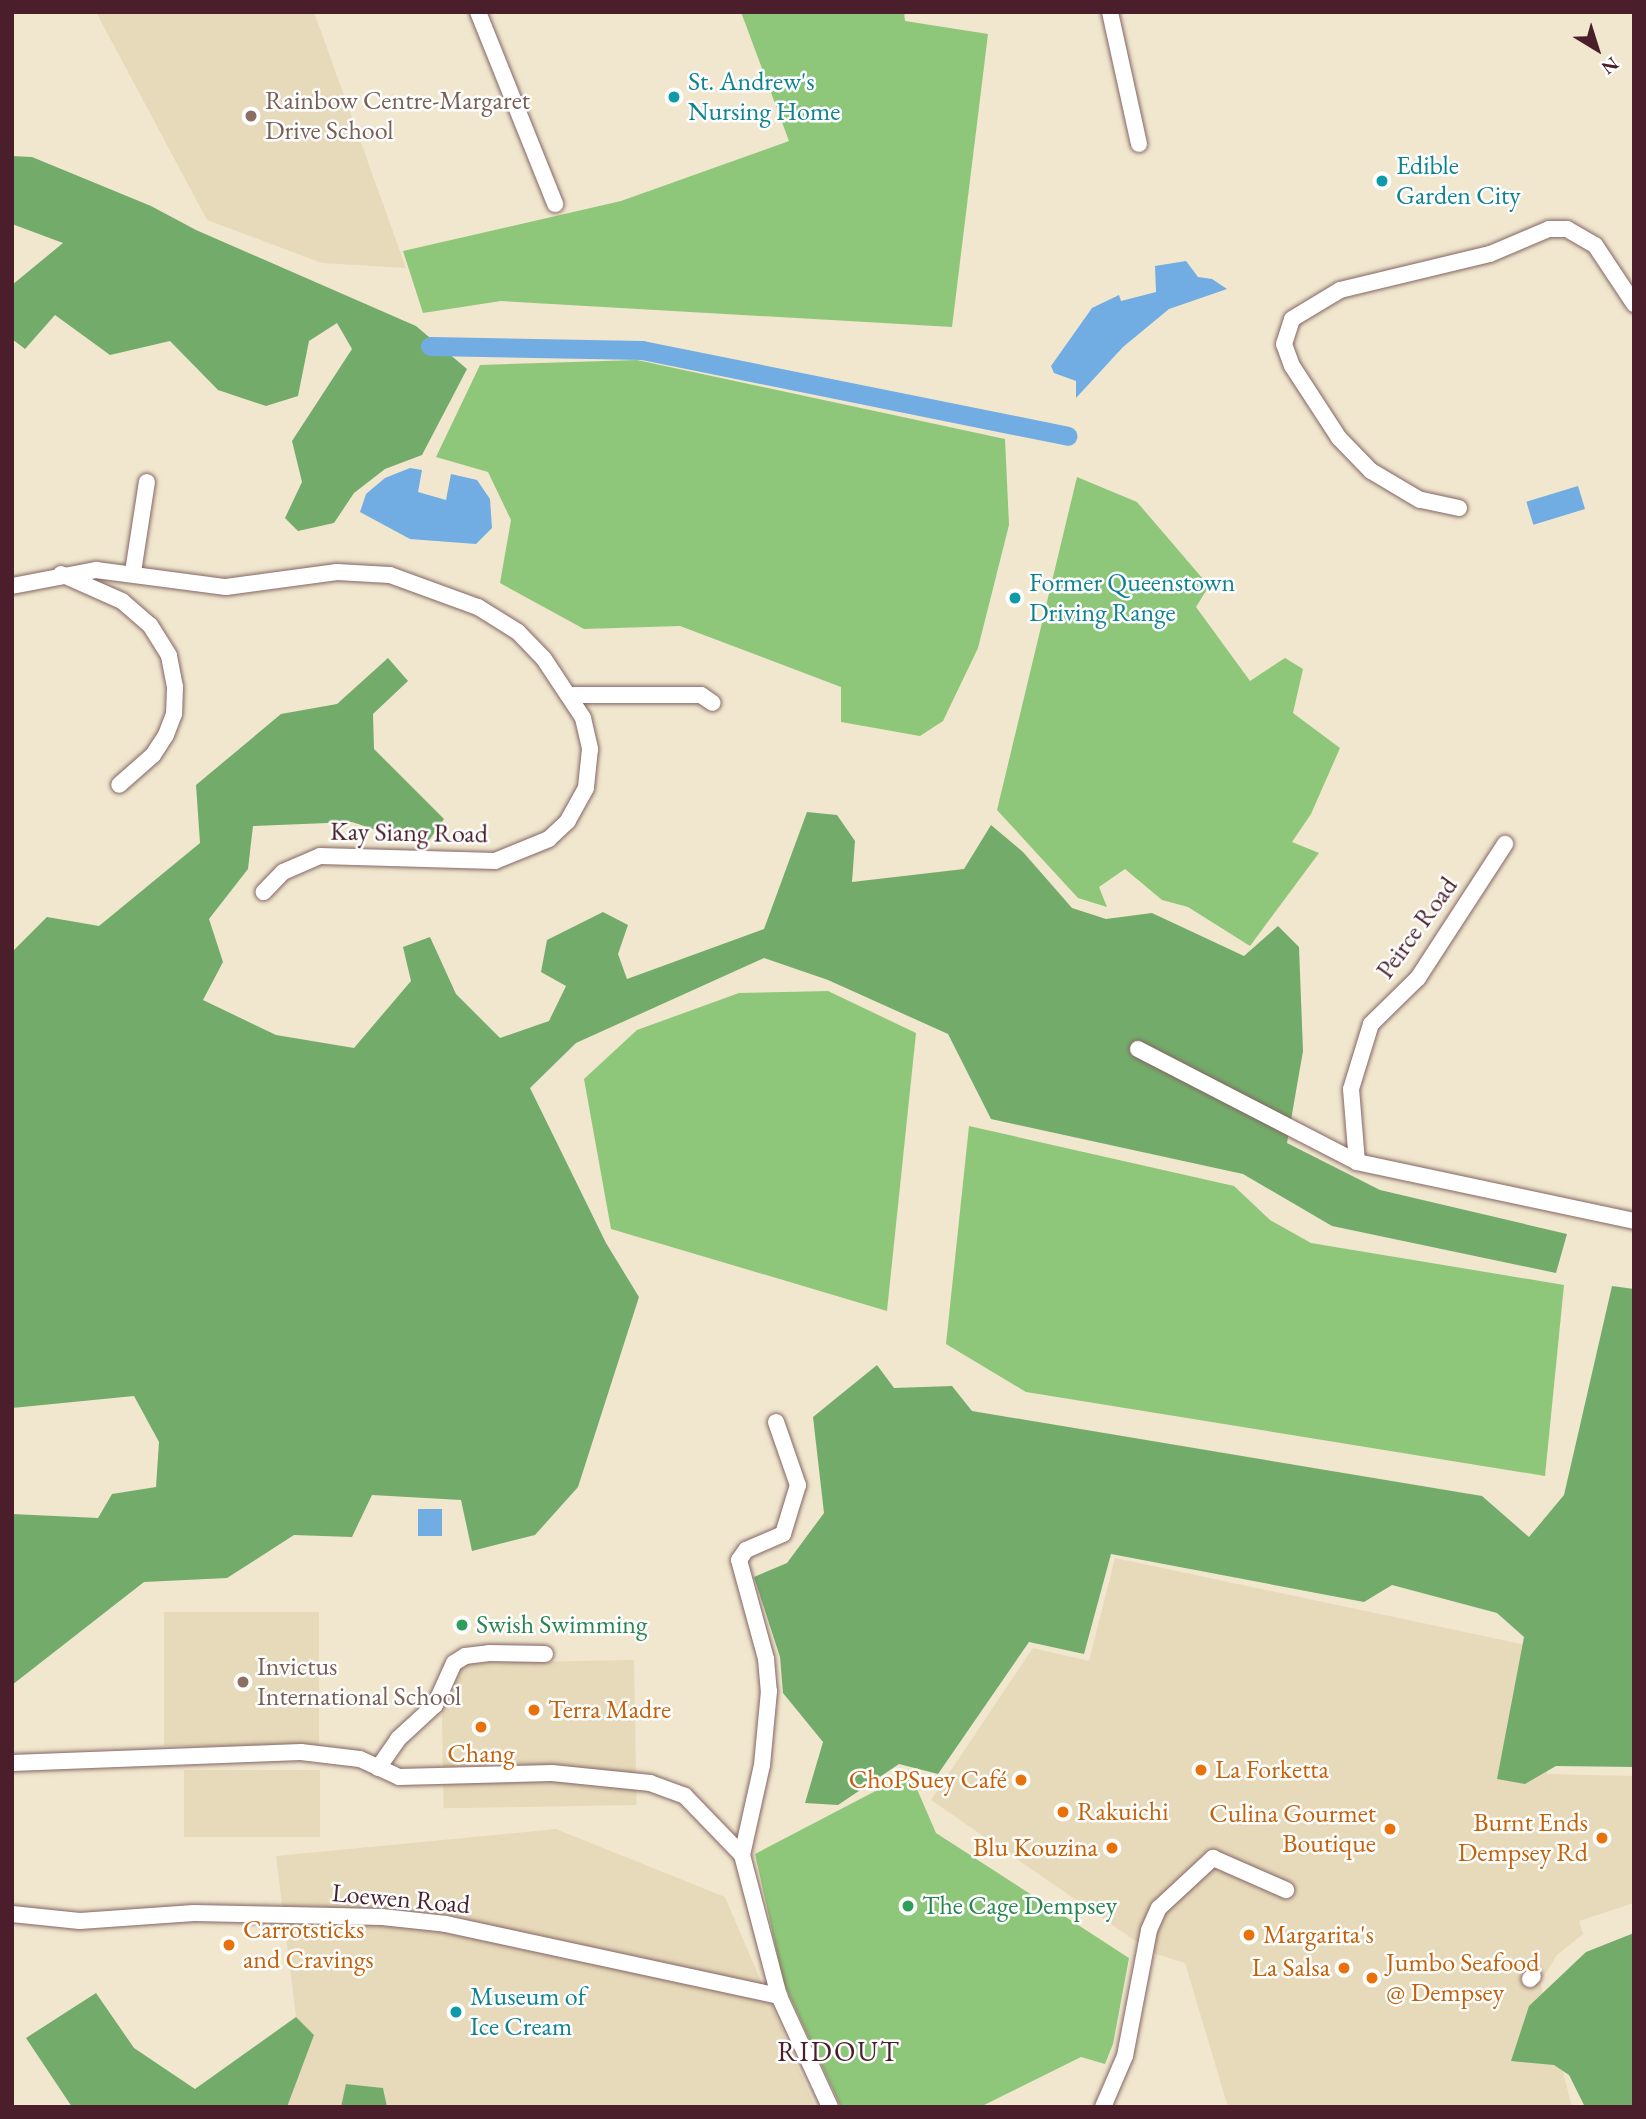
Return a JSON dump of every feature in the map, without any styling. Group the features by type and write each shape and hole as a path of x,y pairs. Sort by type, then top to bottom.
{"street":[{"path":"478,12 555,204"},
{"path":"1110,12 1139,144"},
{"path":"1459,508 1420,500 1371,471 1328,425 1292,366 1284,344 1285,330 1303,310 1340,290 1490,254 1549,229 1567,229 1595,245 1634,304"},
{"path":"134,572 147,482"},
{"name":"Kay Siang Road","path":"12,586 61,574 134,572 226,587 337,572 390,575 440,590 518,632 569,695 583,718 590,749 586,788 568,821 549,839 495,861 320,856 283,872 264,892"},
{"path":"61,574 122,601 150,625 169,656 175,687 174,714 166,735 153,755 119,785"},
{"path":"569,695 701,695 713,703"},
{"name":"Peirce Road","path":"1357,1162 1351,1089 1371,1024 1418,978 1505,844"},
{"path":"1138,1049 1357,1162 1634,1221"},
{"path":"776,1422 798,1485 783,1534 746,1550 739,1560 766,1659 769,1691 762,1765 742,1855 779,1996 830,2107"},
{"path":"379,1768 398,1739 435,1705 454,1663 464,1656 489,1653 545,1654"},
{"path":"12,1763 301,1752 360,1759 399,1777 552,1773 650,1783 685,1796 742,1855"},
{"path":"1104,2107 1125,2056 1154,1919 1177,1887 1213,1858 1286,1890"},
{"name":"Loewen Road","path":"12,1914 80,1921 194,1913 382,1917 446,1924 779,1996"}],"shaded area":[{"name":"Rainbow Centre-Margaret Drive School","path":"96,12 314,12 406,268 322,263 207,220"},
{"path":"1115,1558 1549,1650 1547,1774 1634,1776 1634,1903 1579,1921 1583,1934 1557,1955 1540,1982 1572,2107 1228,2107 1185,1963 1153,1953 931,1800 1033,1648 1089,1661"},
{"name":"Invictus International School","path":"164,1612 319,1612 319,1746 164,1746"},
{"path":"634,1660 637,1805 444,1808 441,1663"},
{"path":"184,1770 320,1770 320,1837 184,1837"},
{"path":"556,1829 725,1897 815,2107 387,2107 383,2088 347,2084 341,2107 287,2107 314,2035 296,2017 276,1856"}],"green space":[{"path":"741,12 904,12 905,21 988,34 952,327 501,301 423,313 403,251 621,201 789,141"},
{"path":"12,156 32,157 151,206 196,230 416,326 467,369 422,455 385,469 354,493 334,523 298,531 285,518 302,482 292,441 352,349 337,323 309,341 298,396 266,406 218,390 170,341 110,355 55,315 25,349 12,339 12,285 63,243 12,224"},
{"path":"637,360 1005,439 1009,525 978,648 943,721 920,736 841,722 841,687 680,626 584,629 500,583 511,520 488,472 436,457 480,365"},
{"path":"1077,477 1137,502 1209,586 1196,607 1250,681 1285,658 1303,669 1293,713 1340,748 1311,814 1292,842 1319,853 1250,946 1188,907 1162,900 1125,869 1099,887 1107,907 1078,898 997,810"},
{"path":"388,658 408,681 373,714 374,749 444,819 425,846 352,822 253,826 248,869 209,919 223,962 203,1000 276,1035 354,1048 411,981 403,947 430,937 456,994 500,1038 549,1021 566,986 541,972 547,940 603,912 628,925 618,954 627,979 764,929 807,812 837,815 855,841 852,882 964,869 991,825 1023,852 1072,908 1106,919 1152,913 1244,956 1278,926 1299,947 1303,1051 1287,1143 1380,1190 1567,1234 1556,1273 1332,1226 1243,1174 991,1119 948,1034 828,980 764,958 576,1043 530,1088 606,1243 639,1297 578,1487 535,1535 472,1551 461,1500 372,1495 352,1537 294,1535 227,1578 144,1582 12,1685 12,1514 98,1518 112,1494 156,1487 159,1442 134,1396 12,1408 12,952 47,917 99,926 200,843 196,785 281,714 337,704"},
{"path":"828,991 916,1033 887,1311 611,1229 584,1079 637,1030 739,993"},
{"path":"969,1126 1234,1186 1270,1220 1311,1243 1564,1285 1545,1476 1026,1392 946,1344"},
{"path":"1612,1286 1634,1289 1634,1767 1556,1766 1525,1784 1497,1779 1524,1637 1497,1613 1392,1585 1364,1602 1111,1554 1084,1654 1029,1642 938,1774 899,1764 838,1805 805,1803 823,1742 783,1693 780,1657 754,1577 787,1563 824,1513 813,1417 877,1365 894,1388 952,1386 972,1411 1482,1496 1529,1537 1564,1495"},
{"name":"The Cage Dempsey","path":"910,1773 936,1833 1129,1958 1113,2044 1105,2064 1081,2057 980,2107 841,2107 784,1984 755,1854"},
{"path":"1634,1933 1634,2107 1585,2107 1569,2075 1554,2065 1511,2061 1529,2006 1586,1952"},
{"path":"96,1993 134,2048 195,2089 296,2017 314,2035 287,2107 72,2107 26,2038"},
{"path":"346,2084 383,2088 387,2107 341,2107"}],"water":[{"path":"1186,261 1198,277 1212,279 1227,289 1169,309 1123,347 1076,398 1076,381 1054,373 1051,366 1092,308 1119,295 1121,301 1156,292 1155,266"},
{"path":"410,468 422,470 418,492 446,500 451,474 477,480 490,499 492,528 476,544 410,539 360,512 366,494 385,478"},
{"path":"1578,486 1585,509 1533,525 1526,502"},
{"path":"418,1509 442,1509 442,1536 418,1536"}],"waterway":[{"path":"430,346 642,350 1067,436"}],"place":[{"name":"St. Andrew's Nursing Home","path":"674,97"},
{"name":"Rainbow Centre-Margaret Drive School","path":"251,116"},
{"name":"Edible Garden City","path":"1382,181"},
{"name":"Former Queenstown Driving Range","path":"1015,598"},
{"name":"Swish Swimming","path":"462,1625"},
{"name":"Invictus International School","path":"243,1682"},
{"name":"Terra Madre","path":"534,1710"},
{"name":"Chang","path":"481,1727"},
{"name":"La Forketta","path":"1201,1770"},
{"name":"ChoPSuey Café","path":"1021,1780"},
{"name":"Rakuichi","path":"1063,1812"},
{"name":"Culina Gourmet Boutique","path":"1390,1829"},
{"name":"Burnt Ends Dempsey Rd","path":"1602,1838"},
{"name":"Blu Kouzina","path":"1112,1848"},
{"name":"The Cage Dempsey","path":"908,1906"},
{"name":"Margarita's","path":"1249,1935"},
{"name":"Carrotsticks and Cravings","path":"229,1945"},
{"name":"La Salsa","path":"1344,1968"},
{"name":"Jumbo Seafood @ Dempsey","path":"1372,1978"},
{"name":"Museum of Ice Cream","path":"456,2012"}],"district":[{"name":"RIDOUT","path":"839,2051"}]}
